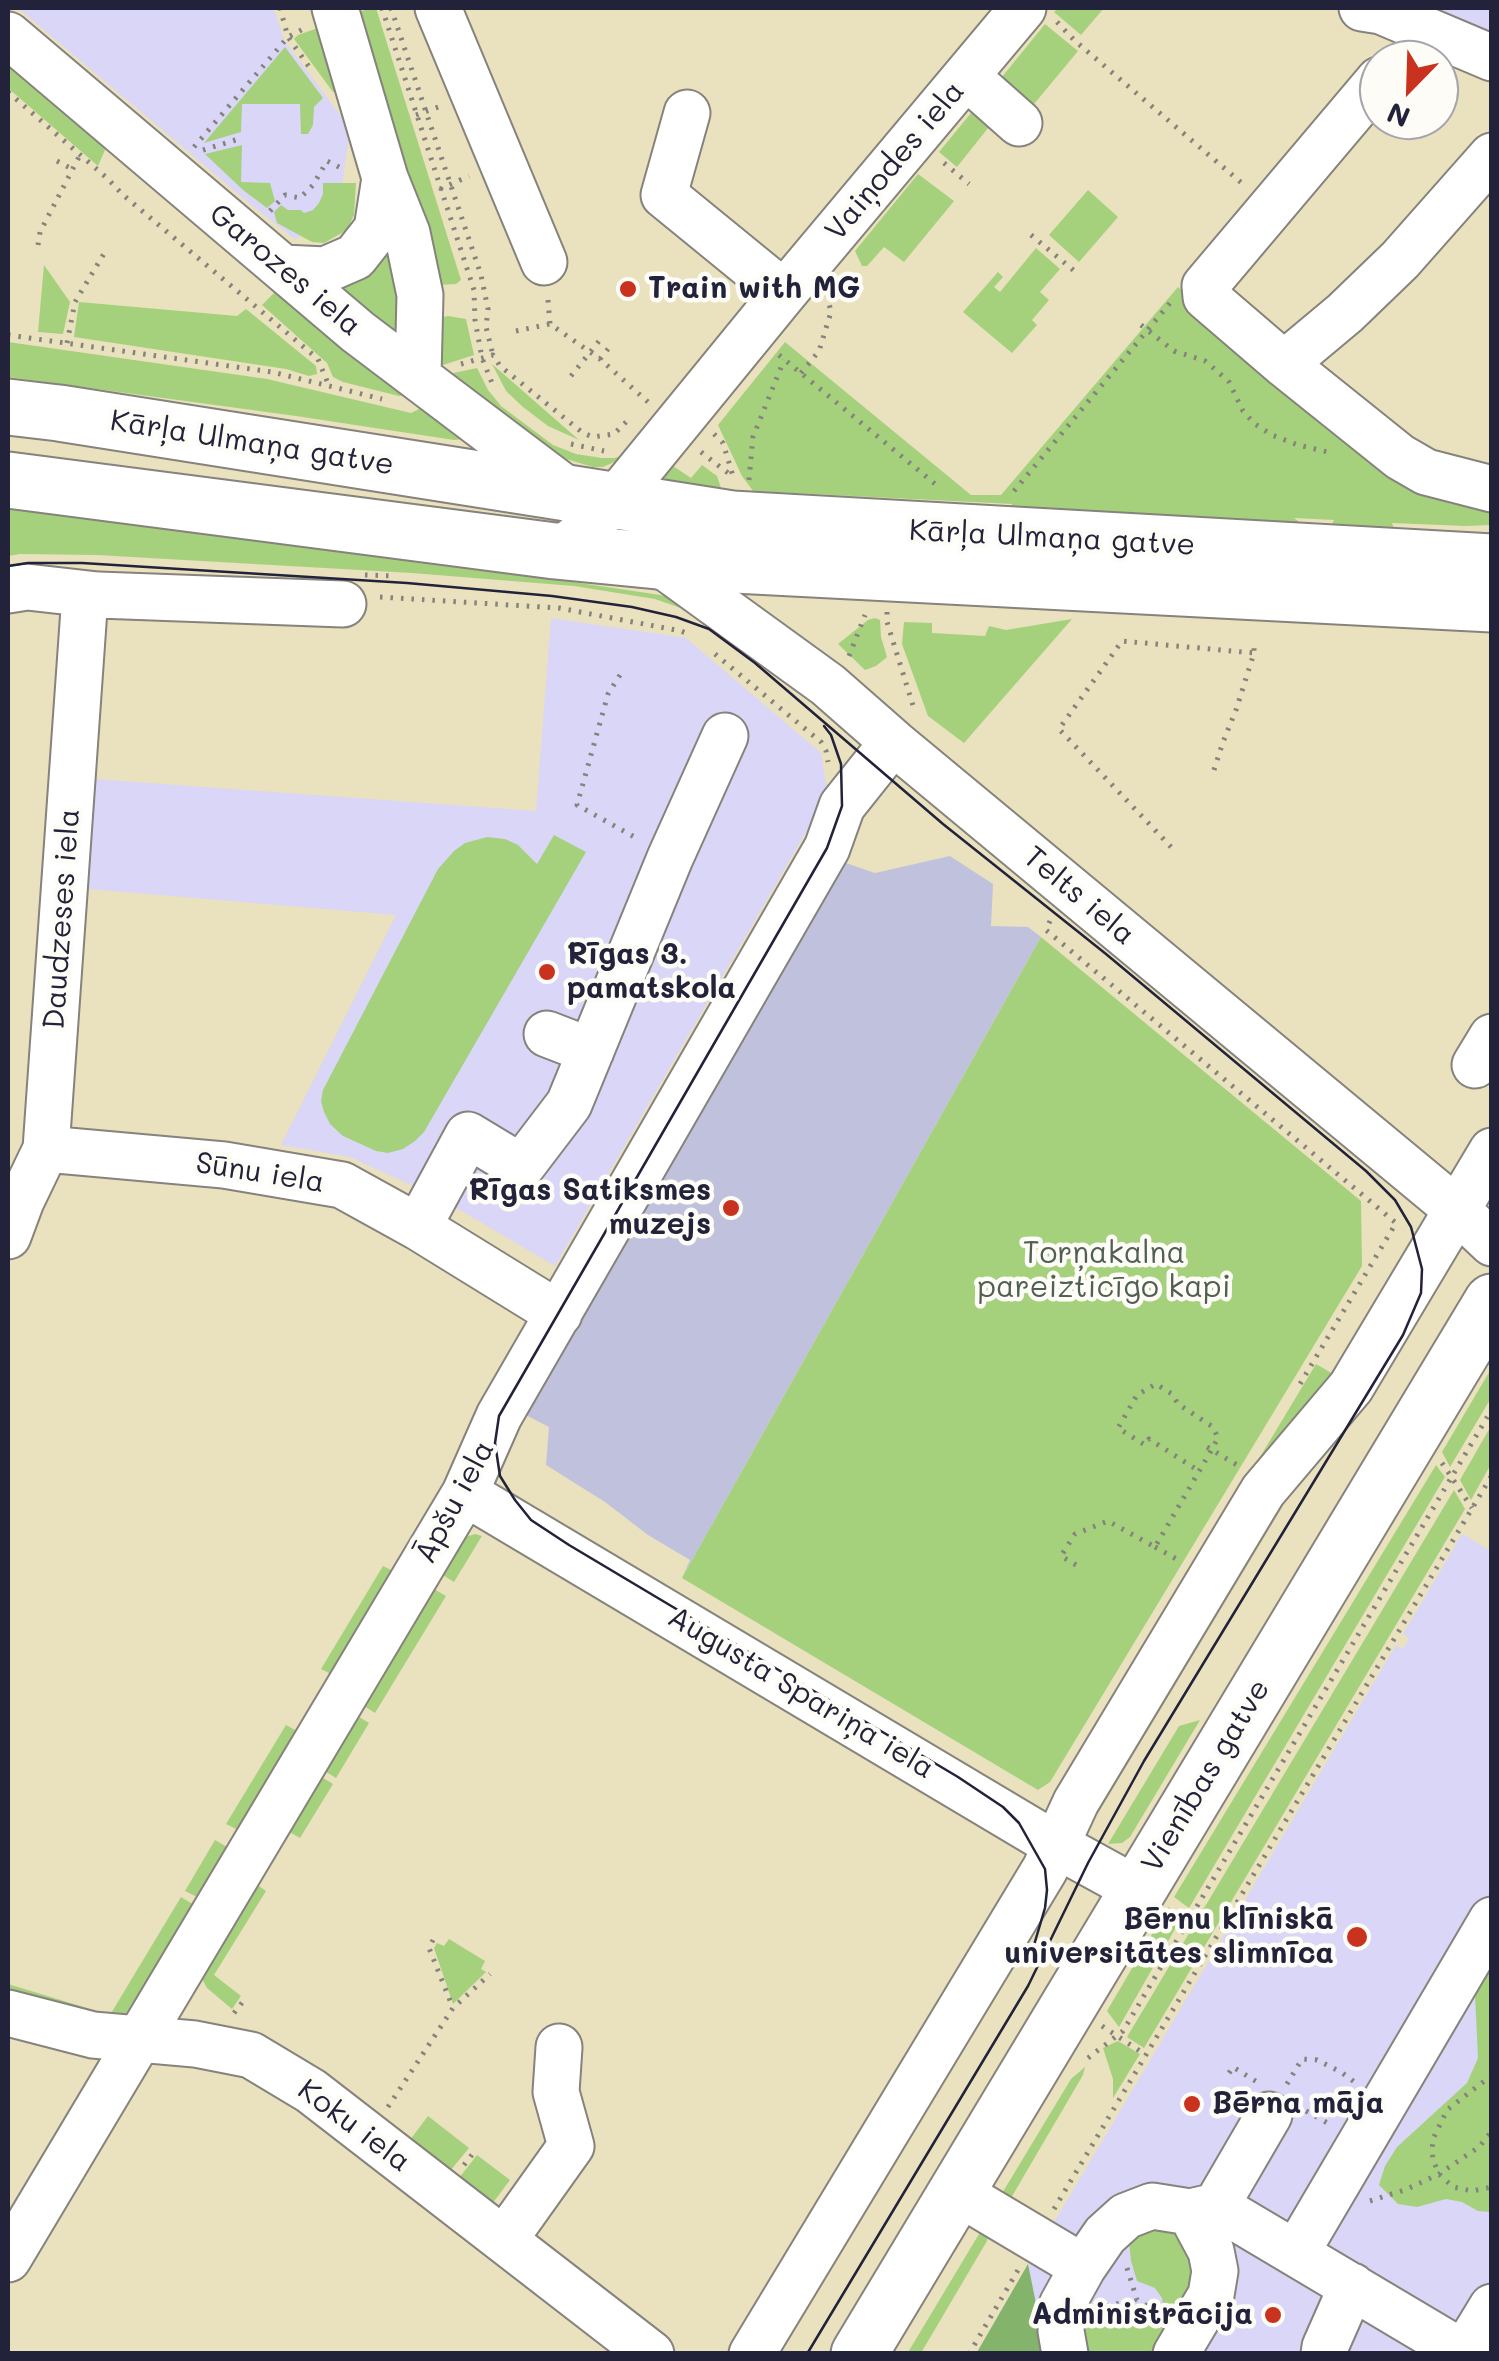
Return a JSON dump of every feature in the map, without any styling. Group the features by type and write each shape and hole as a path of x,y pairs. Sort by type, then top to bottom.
{"main road":[{"name":"Kārļa Ulmaņa gatve","path":"8,407 590,472 732,520 1492,562"},
{"name":"Kārļa Ulmaņa gatve","path":"8,480 657,561 1492,604"},
{"name":"Vienības gatve","path":"860,2354 1492,1302"}],"street":[{"path":"438,8 544,262"},
{"path":"1359,8 1382,11 1492,58"},
{"path":"1359,8 1384,40"},
{"path":"284,268 325,270 355,257 377,229 338,10"},
{"name":"Vaiņodes iela","path":"590,472 804,289 966,76 1036,10"},
{"path":"1420,40 1432,32"},
{"name":"Garozes iela","path":"8,36 418,382 590,472"},
{"path":"966,76 1019,122"},
{"path":"1359,104 1205,286 1206,297 1400,457 1426,472 1492,489"},
{"path":"686,113 664,195 804,289"},
{"path":"1284,364 1400,260 1492,156"},
{"path":"369,176 407,232 420,295 418,382"},
{"path":"556,550 573,541 590,472"},
{"path":"590,472 629,530 657,561"},
{"name":"Telts iela","path":"657,561 890,725 1456,1208 1492,1243"},
{"path":"8,590 27,588 85,595 347,589"},
{"name":"Daudzeses iela","path":"8,1236 46,1149 85,595"},
{"name":"Āpšu iela","path":"8,2259 465,1493 499,1416 827,848 842,806 890,725"},
{"path":"418,1227 468,1136 521,1167 569,1104 724,736"},
{"path":"547,1034 590,1051"},
{"name":"Sūnu iela","path":"46,1149 224,1165 342,1186 418,1227 559,1314"},
{"path":"752,2354 1035,1886 1076,1802 1263,1491 1350,1387 1492,1151"},
{"name":"Augusta Spariņa iela","path":"465,1493 1138,1890"},
{"path":"1306,2234 1492,1920"},
{"name":"Koku iela","path":"8,2012 93,2035 195,2044 251,2055 311,2091 651,2354"},
{"path":"496,2234 571,2146 556,2092 559,2047"},
{"path":"1182,2342 1210,2295 1215,2271 1203,2209 1277,2102"},
{"path":"496,2234 540,2164 543,2154 536,2148"},
{"path":"958,2192 1094,2251"},
{"path":"1065,2354 1062,2306 1094,2251 1126,2216 1152,2206 1203,2209 1306,2234 1399,2337 1465,2353 1492,2306"},
{"path":"1324,2354 1352,2286"}],"path":[{"path":"382,8 474,290 482,358 496,388"},
{"path":"391,8 481,275 488,309 486,327 500,366 583,434 614,434 645,399 600,359 550,324 516,331"},
{"path":"242,138 193,151 288,38 338,10"},
{"path":"1036,10 1244,185"},
{"path":"8,92 318,359 330,386"},
{"path":"38,245 40,232 80,155"},
{"path":"57,161 72,170"},
{"path":"268,213 285,195 300,198 313,186 326,162 369,176"},
{"path":"943,162 969,184"},
{"path":"1032,235 1078,274"},
{"path":"67,342 75,302 105,252"},
{"path":"544,262 550,324"},
{"path":"802,372 819,352 831,312 804,289"},
{"path":"1014,491 1172,300"},
{"path":"1141,325 1148,330"},
{"path":"8,335 272,372 330,386 418,382 493,355"},
{"path":"572,376 603,336"},
{"path":"600,359 612,344"},
{"path":"772,350 946,492"},
{"path":"708,429 723,442 738,486 750,480 753,437 784,360"},
{"path":"696,443 698,450 733,476"},
{"path":"347,589 409,577"},
{"path":"347,589 377,596 559,608 693,636"},
{"path":"850,654 868,608"},
{"path":"887,612 914,705 890,725"},
{"path":"1171,847 1059,729 1122,641 1254,652"},
{"path":"1214,770 1254,644"},
{"path":"708,648 798,722"},
{"path":"620,675 608,694 577,805 670,858"},
{"path":"1046,930 1396,1223"},
{"path":"1155,1547 1200,1470 1210,1448 1218,1438 1213,1426 1178,1404 1172,1394 1156,1384 1138,1395 1118,1428 1145,1444 1148,1439 1200,1470"},
{"path":"1093,2054 1123,2031 1492,1410"},
{"path":"1210,1448 1240,1467"},
{"path":"1435,1452 1472,1508"},
{"path":"969,2354 1035,2224 1146,2055 1492,1475"},
{"path":"1076,1565 1061,1556 1075,1534 1108,1521 1191,1567"},
{"path":"433,1940 430,1948 453,2008"},
{"path":"385,2112 453,2008 490,1974"},
{"path":"234,2013 245,1999"},
{"path":"1095,2022 1146,2055"},
{"path":"1277,2102 1302,2059 1316,2060 1341,2072 1383,2102"},
{"path":"1492,2076 1456,2102 1442,2118 1432,2150 1445,2182 1462,2190 1492,2187"},
{"path":"1277,2102 1281,2096 1360,2142"},
{"path":"1306,2234 1439,2174 1479,2147 1492,2132"},
{"path":"1035,2224 1094,2251 1120,2244 1137,2300 1182,2342"}],"shaded area":[{"path":"18,8 274,8 284,40 350,128 342,188 296,240"},
{"path":"1414,8 1491,8 1491,44"},
{"name":"Rīgas 3. pamatskola","path":"551,618 686,638 821,753 828,794 555,1266 443,1200 350,1157 281,1145 396,915 88,889 94,779 536,811"},
{"path":"950,856 993,884 991,926 1028,927 1041,937 682,1578 690,1560 546,1465 549,1427 514,1409 834,859 875,873"},
{"name":"Bērnu klīniskā universitātes slimnīca","path":"1462,1534 1491,1551 1491,2353 976,2354 1396,1645 1403,1649 1409,1638 1403,1634"}],"green space":[{"path":"376,8 461,280 456,284 437,285 351,15"},
{"path":"1058,8 1104,8 1081,35 1054,12"},
{"path":"1045,24 1078,51 1025,115 993,88"},
{"path":"318,28 338,91 333,92 294,39"},
{"path":"285,47 323,98 314,107 308,134 301,134 300,104 242,104 241,132 204,143"},
{"path":"8,55 99,132 105,150 98,166 8,88"},
{"path":"980,102 1014,129 1004,141 988,128 957,167 939,152"},
{"path":"242,145 241,182 270,183 275,201 267,208 205,154"},
{"path":"918,174 954,201 904,262 884,247 867,266 862,266 855,251"},
{"path":"323,183 356,183 354,215 347,230 324,243 312,242 277,223 274,212 281,205 304,213 313,210 323,194"},
{"path":"1088,190 1118,217 1079,262 1049,235"},
{"path":"386,240 399,267 401,340 328,283"},
{"path":"1036,248 1060,269 1040,292 1049,300 1032,320 1037,325 1012,353 963,312 998,272 1003,277 994,287 1000,292"},
{"path":"44,265 70,302 63,334 38,332"},
{"path":"281,286 415,393 399,396 333,377 327,363 262,305"},
{"path":"1178,287 1401,474 1491,507 1491,525 1392,523 1394,529 1331,526 1334,520 1294,518 1302,524 753,491 718,425 785,342 971,495 1001,495"},
{"path":"79,302 237,316 246,309 316,366 317,374 309,376 286,369 74,337"},
{"path":"440,318 466,319 474,355 440,366"},
{"path":"8,342 267,379 411,413 429,404 463,439 8,377"},
{"path":"492,364 579,440 548,426 523,407 506,391"},
{"path":"477,368 501,406 553,445 602,458 627,453 603,467 593,467 563,458 517,432 444,375"},
{"path":"667,462 691,478 702,465 717,476 721,488 715,501 668,486"},
{"path":"8,506 667,596 689,611 655,599 574,586 97,555 8,556"},
{"path":"875,618 880,620 887,657 865,670 838,644"},
{"path":"1072,619 964,743 928,716 902,644 904,622 932,623 932,633 985,636 989,626 1006,630"},
{"path":"554,835 586,852 424,1132 403,1149 388,1153 343,1136 324,1112 323,1090 438,869 465,843 487,837 518,845 537,864"},
{"name":"Torņakalna pareizticīgo kapi","path":"1041,937 1361,1201 1362,1266 1050,1782 1038,1790 682,1578"},
{"path":"1316,1364 1340,1378 1205,1550 1260,1457"},
{"path":"1491,1369 1491,1398 1450,1467 1442,1452"},
{"path":"1491,1426 1491,1464 1471,1500 1460,1480"},
{"path":"1436,1465 1445,1477 1189,1908 1174,1897"},
{"path":"1454,1490 1465,1509 1144,2048 1127,2037"},
{"path":"482,1536 454,1582 441,1574 462,1538"},
{"path":"383,1566 393,1571 331,1674 321,1669"},
{"path":"434,1589 446,1596 375,1713 364,1706"},
{"path":"356,1715 369,1723 336,1778 323,1770"},
{"path":"1200,1720 1130,1837 1122,1843 1108,1844 1179,1726"},
{"path":"286,1725 297,1731 239,1828 226,1824"},
{"path":"320,1776 333,1784 300,1838 286,1830"},
{"path":"215,1840 227,1847 197,1897 185,1891"},
{"path":"256,1884 266,1891 214,1975 241,1996 232,2009 202,1979"},
{"path":"181,1897 194,1905 126,2013 116,2018 105,2017 8,1992 8,1984 110,2015"},
{"path":"1168,1907 1183,1915 1119,2027 1107,2011"},
{"path":"449,1939 485,1961 481,1969 486,1972 453,2004 434,1948 437,1943 444,1946"},
{"path":"1491,1959 1491,2212 1446,2199 1417,2207 1398,2204 1379,2185 1385,2166 1397,2147 1467,2083 1478,2058 1475,1995 1481,1972"},
{"path":"1118,2041 1140,2054 1113,2098 1113,2079 1103,2048"},
{"path":"1085,2067 1011,2198 998,2200 1071,2079"},
{"path":"428,2116 469,2148 450,2171 410,2140"},
{"path":"477,2155 510,2180 492,2204 459,2178"},
{"path":"1140,2228 1179,2232 1201,2269 1181,2318 1164,2310 1155,2288 1137,2281 1129,2242"},
{"path":"982,2229 988,2234 987,2241 921,2353 907,2354"},
{"path":"1028,2264 1046,2353 976,2354"},
{"path":"1106,2310 1125,2311 1142,2323 1159,2318 1171,2325 1160,2353 1088,2353 1082,2318"}],"tram line":[{"path":"8,566 82,563 552,596 632,607 709,629 755,663 943,824 1366,1171 1395,1200 1411,1227 1422,1269 1421,1293 1403,1335 1144,1761 1088,1863 1028,1986 807,2354"},
{"path":"824,726 841,764 842,806 827,848 499,1416 495,1443 500,1476 531,1520 1003,1807 1019,1823 1045,1869 1045,1908 1027,1959"}],"place":[{"name":"Train with MG","path":"628,289"},
{"name":"Rīgas 3. pamatskola","path":"547,972"},
{"name":"Rīgas Satiksmes muzejs","path":"731,1208"},
{"name":"Bērnu klīniskā universitātes slimnīca","path":"1357,1937"},
{"name":"Bērna māja","path":"1192,2104"},
{"name":"Administrācija","path":"1273,2315"}]}
